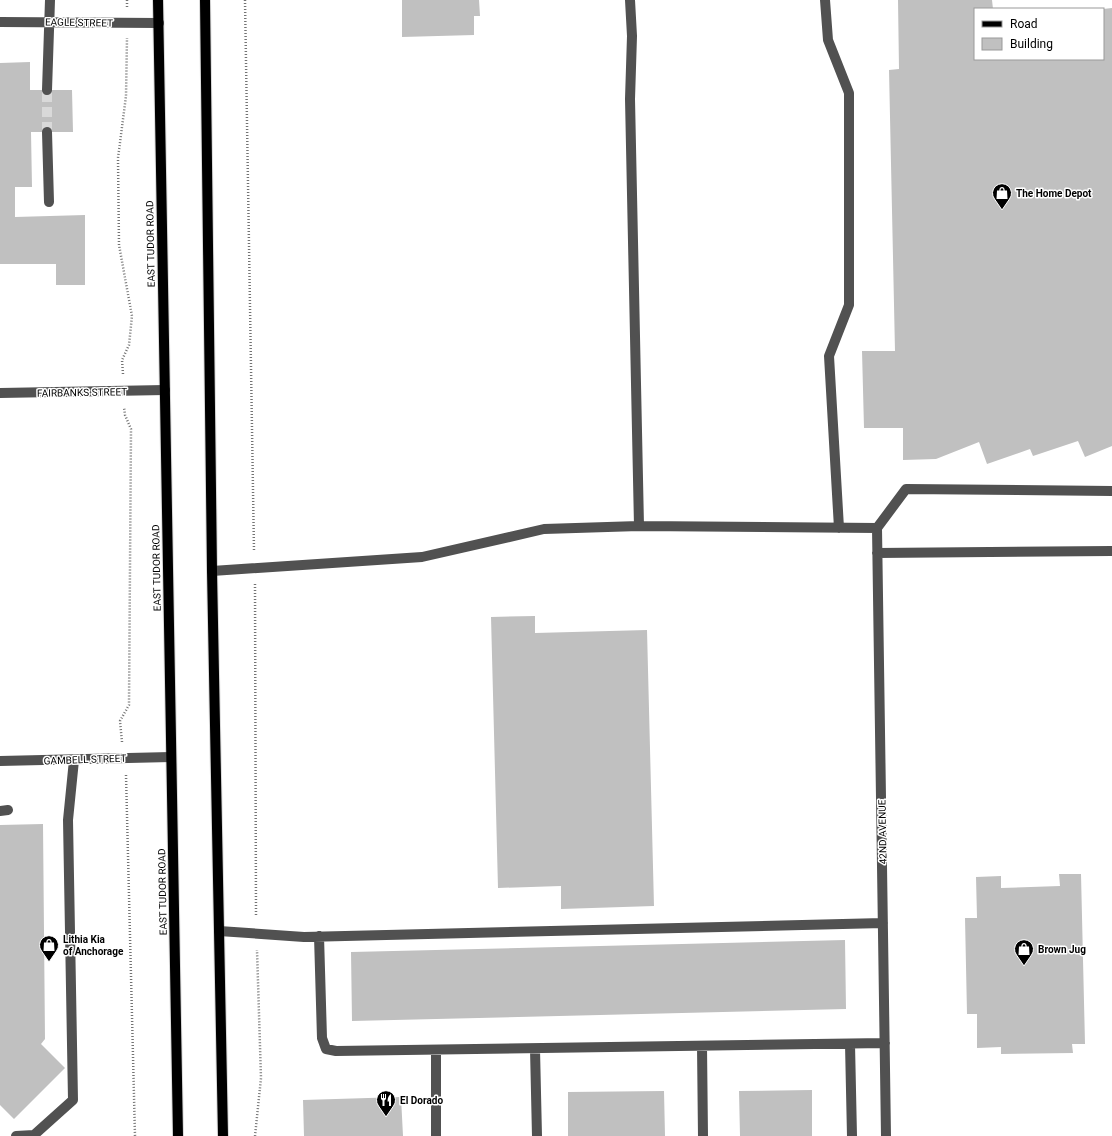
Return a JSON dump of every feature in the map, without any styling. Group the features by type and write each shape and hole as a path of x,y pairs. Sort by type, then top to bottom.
{"main road":[{"name":"EAST TUDOR ROAD","path":"158,0 178,1136"},
{"path":"205,0 212,571 223,1136"}],"street":[{"path":"47,90 50,0"},
{"path":"630,0 632,36 630,100 638,526"},
{"path":"825,0 828,40 849,93 849,306 829,356 839,528"},
{"name":"EAGLE STREET","path":"0,22 50,21 158,23"},
{"path":"47,132 49,202"},
{"name":"FAIRBANKS STREET","path":"0,393 165,390"},
{"path":"212,571 422,557 544,530 638,526 877,528 906,489 1112,491"},
{"name":"42ND AVENUE","path":"877,528 886,1136"},
{"path":"877,553 1112,551"},
{"name":"GAMBELL STREET","path":"0,761 171,757"},
{"path":"16,1136 34,1135 73,1100 68,820 74,760"},
{"path":"219,931 319,936 883,923"},
{"path":"319,936 322,1038 326,1048 336,1051 885,1043"},
{"path":"850,1044 852,1136"},
{"path":"702,1046 703,1136"},
{"path":"535,1049 537,1136"},
{"path":"436,1050 436,1136"}],"path":[{"path":"127,0 126,96 118,158 119,245 132,316 129,345 122,360 125,415 131,429 129,705 120,721 128,787 135,1136"}],"building":[{"path":"402,0 479,0 480,16 474,16 474,35 402,37"},
{"name":"The Home Depot","path":"898,0 992,0 993,8 974,8 974,60 1104,60 1104,9 1112,8 1112,446 1085,457 1078,441 1033,456 1030,449 987,464 979,442 936,459 903,460 903,428 864,428 862,351 895,351 889,70 899,69"},
{"path":"30,62 30,90 72,90 73,132 31,132 32,187 15,187 15,217 85,215 85,285 56,285 56,264 0,264 0,63"},
{"path":"535,616 535,633 647,630 654,906 561,909 561,886 498,888 491,617"},
{"name":"Lithia Kia of Anchorage","path":"43,824 45,1039 41,1044 65,1068 14,1119 0,1105 0,825"},
{"name":"Brown Jug","path":"1059,874 1081,874 1085,1044 1072,1044 1073,1053 1001,1054 1001,1047 977,1048 977,1014 967,1014 965,918 977,918 976,877 1001,876 1001,888 1060,886"},
{"path":"845,940 846,1009 352,1021 351,952"},
{"path":"812,1090 812,1136 740,1136 739,1091"},
{"path":"664,1091 665,1136 568,1136 568,1092"},
{"path":"401,1097 403,1136 304,1136 303,1100"}],"tunnel":[{"path":"47,90 47,132"}],"place":[{"name":"The Home Depot","path":"1002,210"},
{"name":"Lithia Kia of Anchorage","path":"49,962"},
{"name":"Brown Jug","path":"1024,966"},
{"name":"El Dorado","path":"386,1117"}]}
